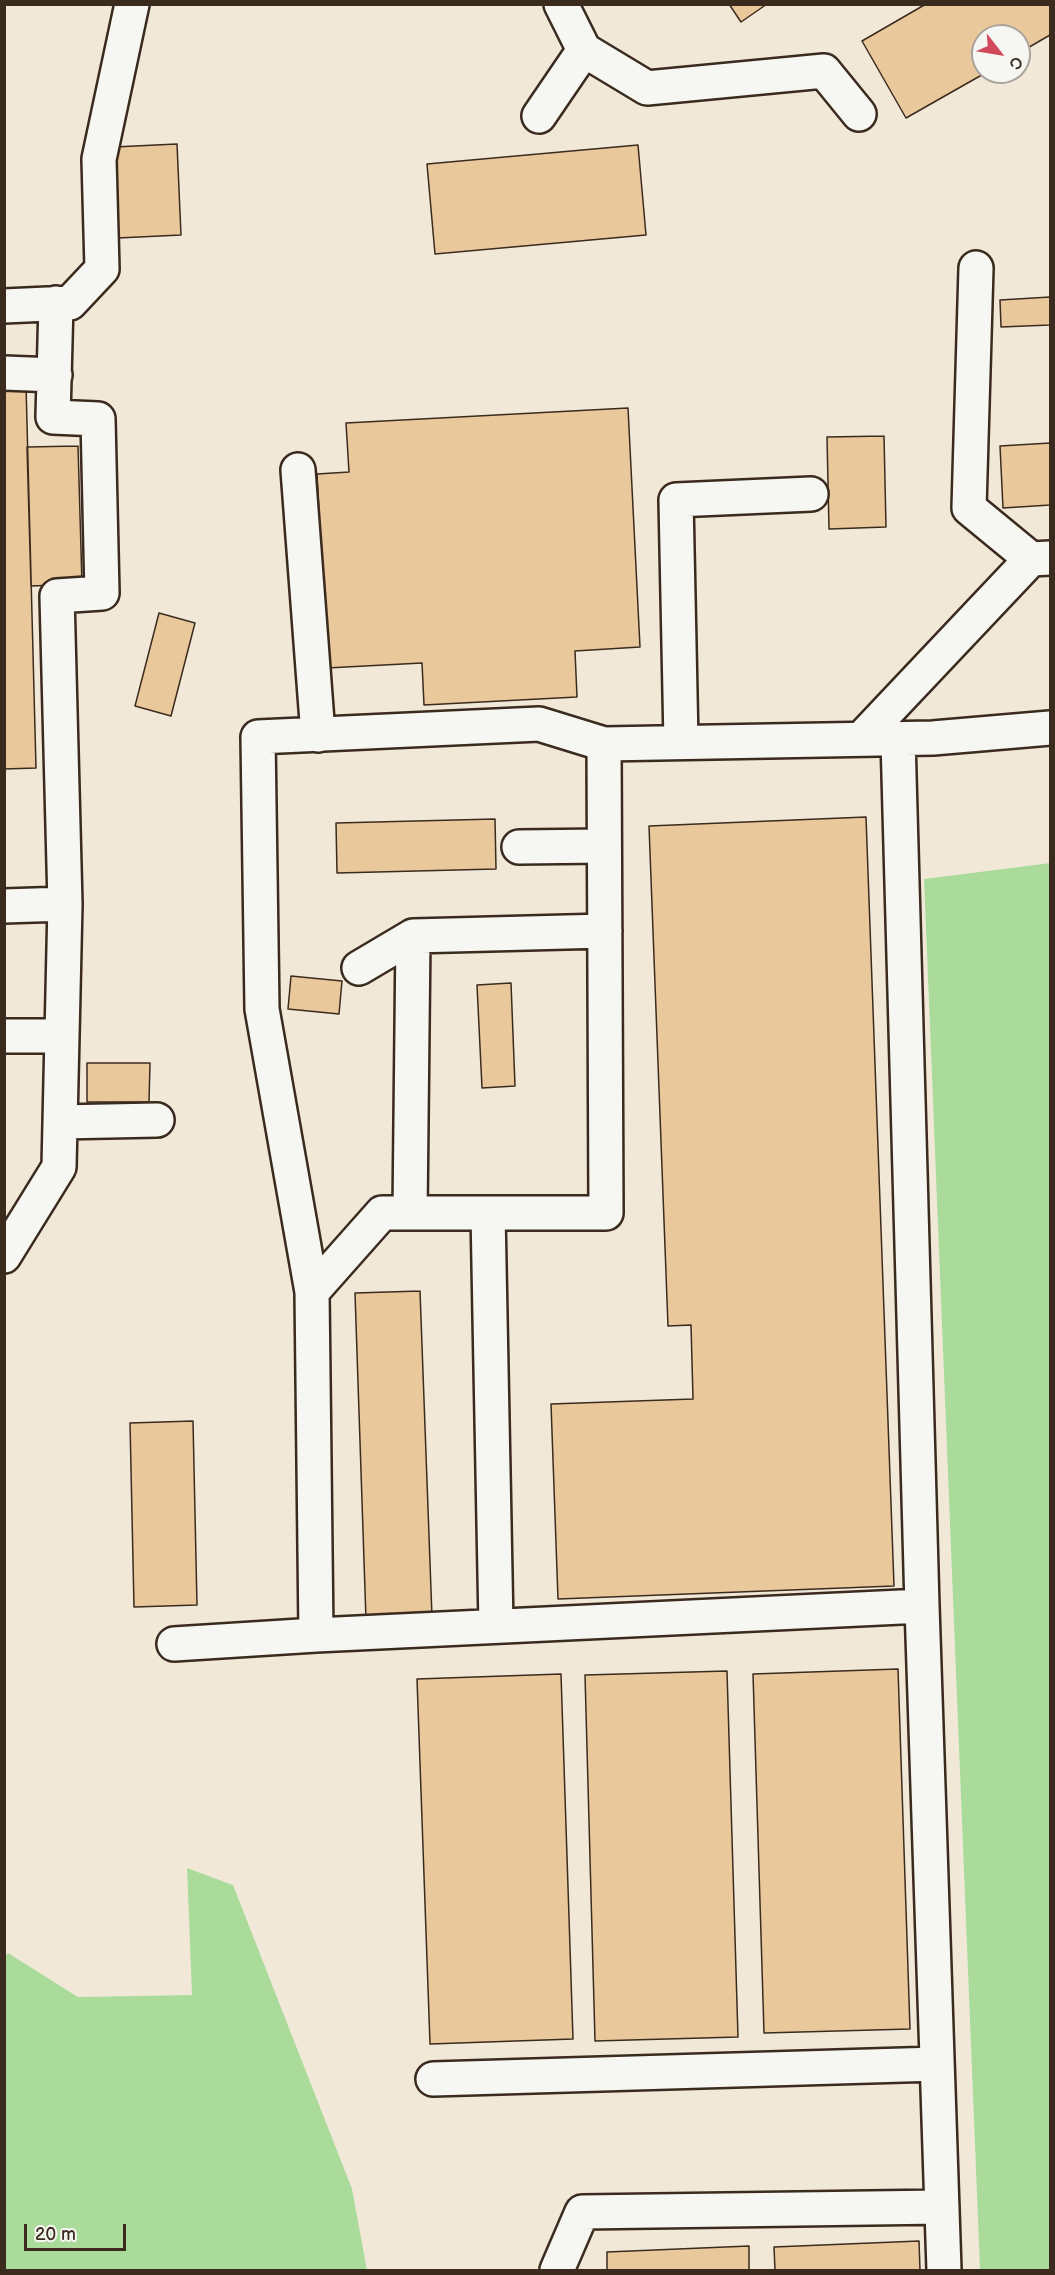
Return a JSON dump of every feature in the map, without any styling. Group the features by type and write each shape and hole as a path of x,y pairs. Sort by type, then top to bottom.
{"street":[{"path":"4,306 70,303 102,269 99,159 132,4"},
{"path":"561,4 584,50 647,88 824,70 859,114"},
{"path":"539,116 584,50"},
{"path":"861,740 1041,558 969,507 976,268"},
{"path":"4,1256 59,1167 65,904 57,596 102,593 98,419 53,417 56,303"},
{"path":"4,373 55,375"},
{"path":"298,470 302,736"},
{"path":"681,742 676,500 811,494"},
{"path":"316,1635 312,1292 262,1009 258,737 539,724 604,744 933,738 1050,728"},
{"path":"898,739 922,1606 944,2271"},
{"path":"312,1292 382,1214 606,1213 604,744"},
{"path":"519,847 604,846"},
{"path":"4,906 65,904"},
{"path":"359,968 413,936 605,931"},
{"path":"410,1213 413,936"},
{"path":"4,1036 62,1036"},
{"path":"60,1122 157,1120"},
{"path":"488,1214 495,1626"},
{"path":"174,1644 922,1606"},
{"path":"433,2079 937,2064"},
{"path":"557,2271 582,2212 942,2207"}],"shaded area":[{"path":"5,5 1050,5 1050,863 924,879 980,2270 367,2270 351,2189 233,1885 187,1868 193,1995 78,1997 8,1953 5,1956"}],"green space":[{"path":"1050,863 1050,2270 980,2270 924,879"},
{"path":"187,1868 233,1885 352,2189 367,2270 5,2270 5,1956 8,1953 78,1997 192,1995"}],"building":[{"path":"729,4 767,4 741,22"},
{"path":"926,4 1050,4 1050,35 1031,46 1031,24 971,24 971,81 906,118 862,41"},
{"path":"177,144 181,235 118,238 114,147"},
{"path":"638,145 646,235 435,254 427,164"},
{"path":"1050,297 1050,325 1001,327 1000,300"},
{"path":"4,385 26,385 36,768 4,769"},
{"path":"628,408 640,647 575,651 577,697 424,705 422,663 327,668 317,474 349,472 346,423"},
{"path":"884,436 886,527 829,529 827,437"},
{"path":"1050,443 1050,505 1003,508 1000,446"},
{"path":"78,446 82,584 31,586 27,447"},
{"path":"159,613 195,623 171,716 135,706"},
{"path":"866,817 894,1586 558,1599 551,1404 693,1399 691,1325 668,1326 649,826"},
{"path":"495,819 496,869 337,873 336,823"},
{"path":"291,976 342,981 339,1014 288,1009"},
{"path":"511,983 515,1086 482,1088 477,985"},
{"path":"87,1063 150,1063 149,1102 87,1102"},
{"path":"420,1291 432,1617 366,1620 355,1293"},
{"path":"193,1421 197,1605 134,1607 130,1423"},
{"path":"898,1669 910,2029 764,2033 753,1674"},
{"path":"727,1671 738,2037 595,2041 585,1675"},
{"path":"561,1674 573,2039 430,2044 417,1679"},
{"path":"919,2241 920,2270 775,2270 774,2247"},
{"path":"749,2246 749,2270 607,2270 607,2252"}]}
